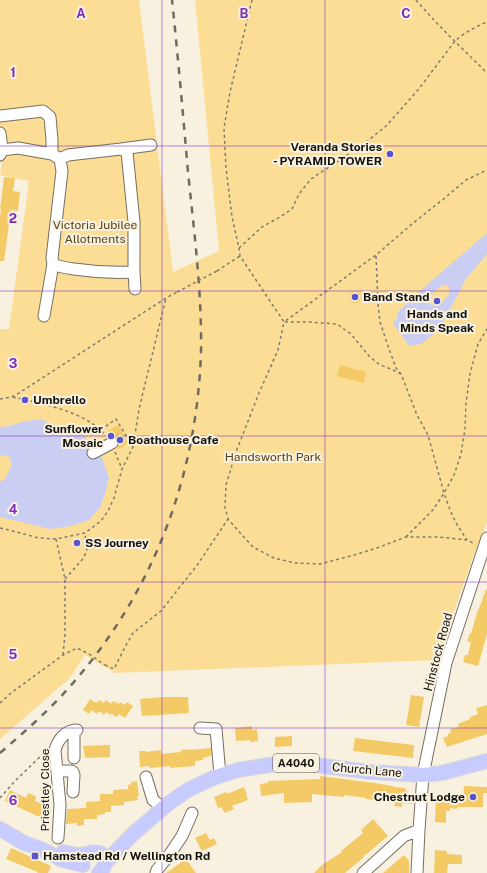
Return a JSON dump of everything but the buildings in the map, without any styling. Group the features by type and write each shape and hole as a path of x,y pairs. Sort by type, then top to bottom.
{"main road":[{"name":"Church Lane","path":"95,866 163,808 188,790 220,775 238,770 287,763 300,763 370,772 423,775 442,773 487,761"},
{"path":"0,829 24,843 41,849 63,860 95,866"}],"street":[{"path":"0,116 42,111 50,117 52,140 56,157 62,171 52,258 53,264 44,316"},
{"path":"0,133 1,152 18,148 56,157 151,145"},
{"path":"121,149 126,152 134,222 134,289"},
{"path":"53,264 93,272 134,272"},
{"path":"93,453 112,443"},
{"name":"Hinstock Road","path":"417,873 423,775 446,663 486,544"},
{"path":"200,728 216,729 220,775"},
{"name":"Priestley Close","path":"58,838 60,805 55,750 57,742 64,734 72,730 75,730 74,758"},
{"path":"57,771 73,772 74,792"},
{"path":"146,776 153,800 163,808"},
{"path":"156,873 182,836 192,813"},
{"path":"362,873 404,836 419,830"}],"path":[{"path":"252,0 230,92 224,128 226,168 232,217 240,256 284,322"},
{"path":"416,0 487,73"},
{"path":"239,248 262,227 292,209 299,194 311,179 364,144 386,126 418,90 455,41 460,36 487,22"},
{"path":"486,544 479,545 467,540 439,537 406,537 377,548 320,564 295,563 274,558 253,547 228,519 225,507 226,485 236,452 278,350 284,322 376,255 466,180 487,170"},
{"path":"376,255 380,322 396,368 401,374 417,415 428,435 450,510 467,540"},
{"path":"0,400 12,397 166,298 217,272 240,256"},
{"path":"0,528 39,538 56,539 85,533 101,521 114,498 122,469 133,447 139,409 166,298"},
{"path":"284,322 337,324 351,334 369,356 380,365 401,374"},
{"path":"406,537 433,510 454,474 461,454 470,374 478,344 487,329"},
{"path":"12,397 75,414 101,430 112,443 116,457 122,469"},
{"path":"101,430 116,419 133,447"},
{"path":"0,703 11,693 63,655 77,648 114,669 132,633 161,611 198,564 228,519"},
{"path":"65,579 82,560 87,551 85,533"},
{"path":"56,539 65,579 65,634 63,655"},
{"path":"0,798 51,745 57,742"}],"green space":[{"name":"Handsworth Park","path":"0,0 139,0 173,272 219,251 195,0 487,0 487,523 472,560 437,660 115,673 85,655 70,678 0,739 0,329 9,329 29,181 0,175 2,163 0,162"}],"water":[{"path":"487,233 487,254 466,279 439,330 421,344 409,346 393,324 398,316 397,313","holes":["446,285 449,287 449,294 441,304 436,306 430,304 429,297 434,291"]},
{"path":"39,419 82,435 96,446 101,455 109,478 100,508 89,520 71,526 50,529 0,517 0,482 5,479 12,465 8,455 0,456 0,427"}],"railway":[{"path":"0,753 41,716 79,676 106,640 130,603 151,564 168,524 181,483 191,440 198,397 201,329 197,262 172,0"}],"place":[{"name":"Veranda Stories - PYRAMID TOWER","path":"390,154"},
{"name":"Band Stand","path":"355,297"},
{"name":"Hands and Minds Speak","path":"437,301"},
{"name":"Umbrello","path":"25,400"},
{"name":"Sunflower Mosaic","path":"111,436"},
{"name":"Boathouse Cafe","path":"120,440"},
{"name":"SS Journey","path":"77,543"},
{"name":"Chestnut Lodge","path":"473,797"},
{"name":"Hamstead Rd / Wellington Rd","path":"35,856"}],"park label":[{"name":"Victoria Jubilee Allotments","path":"95,232"}]}
